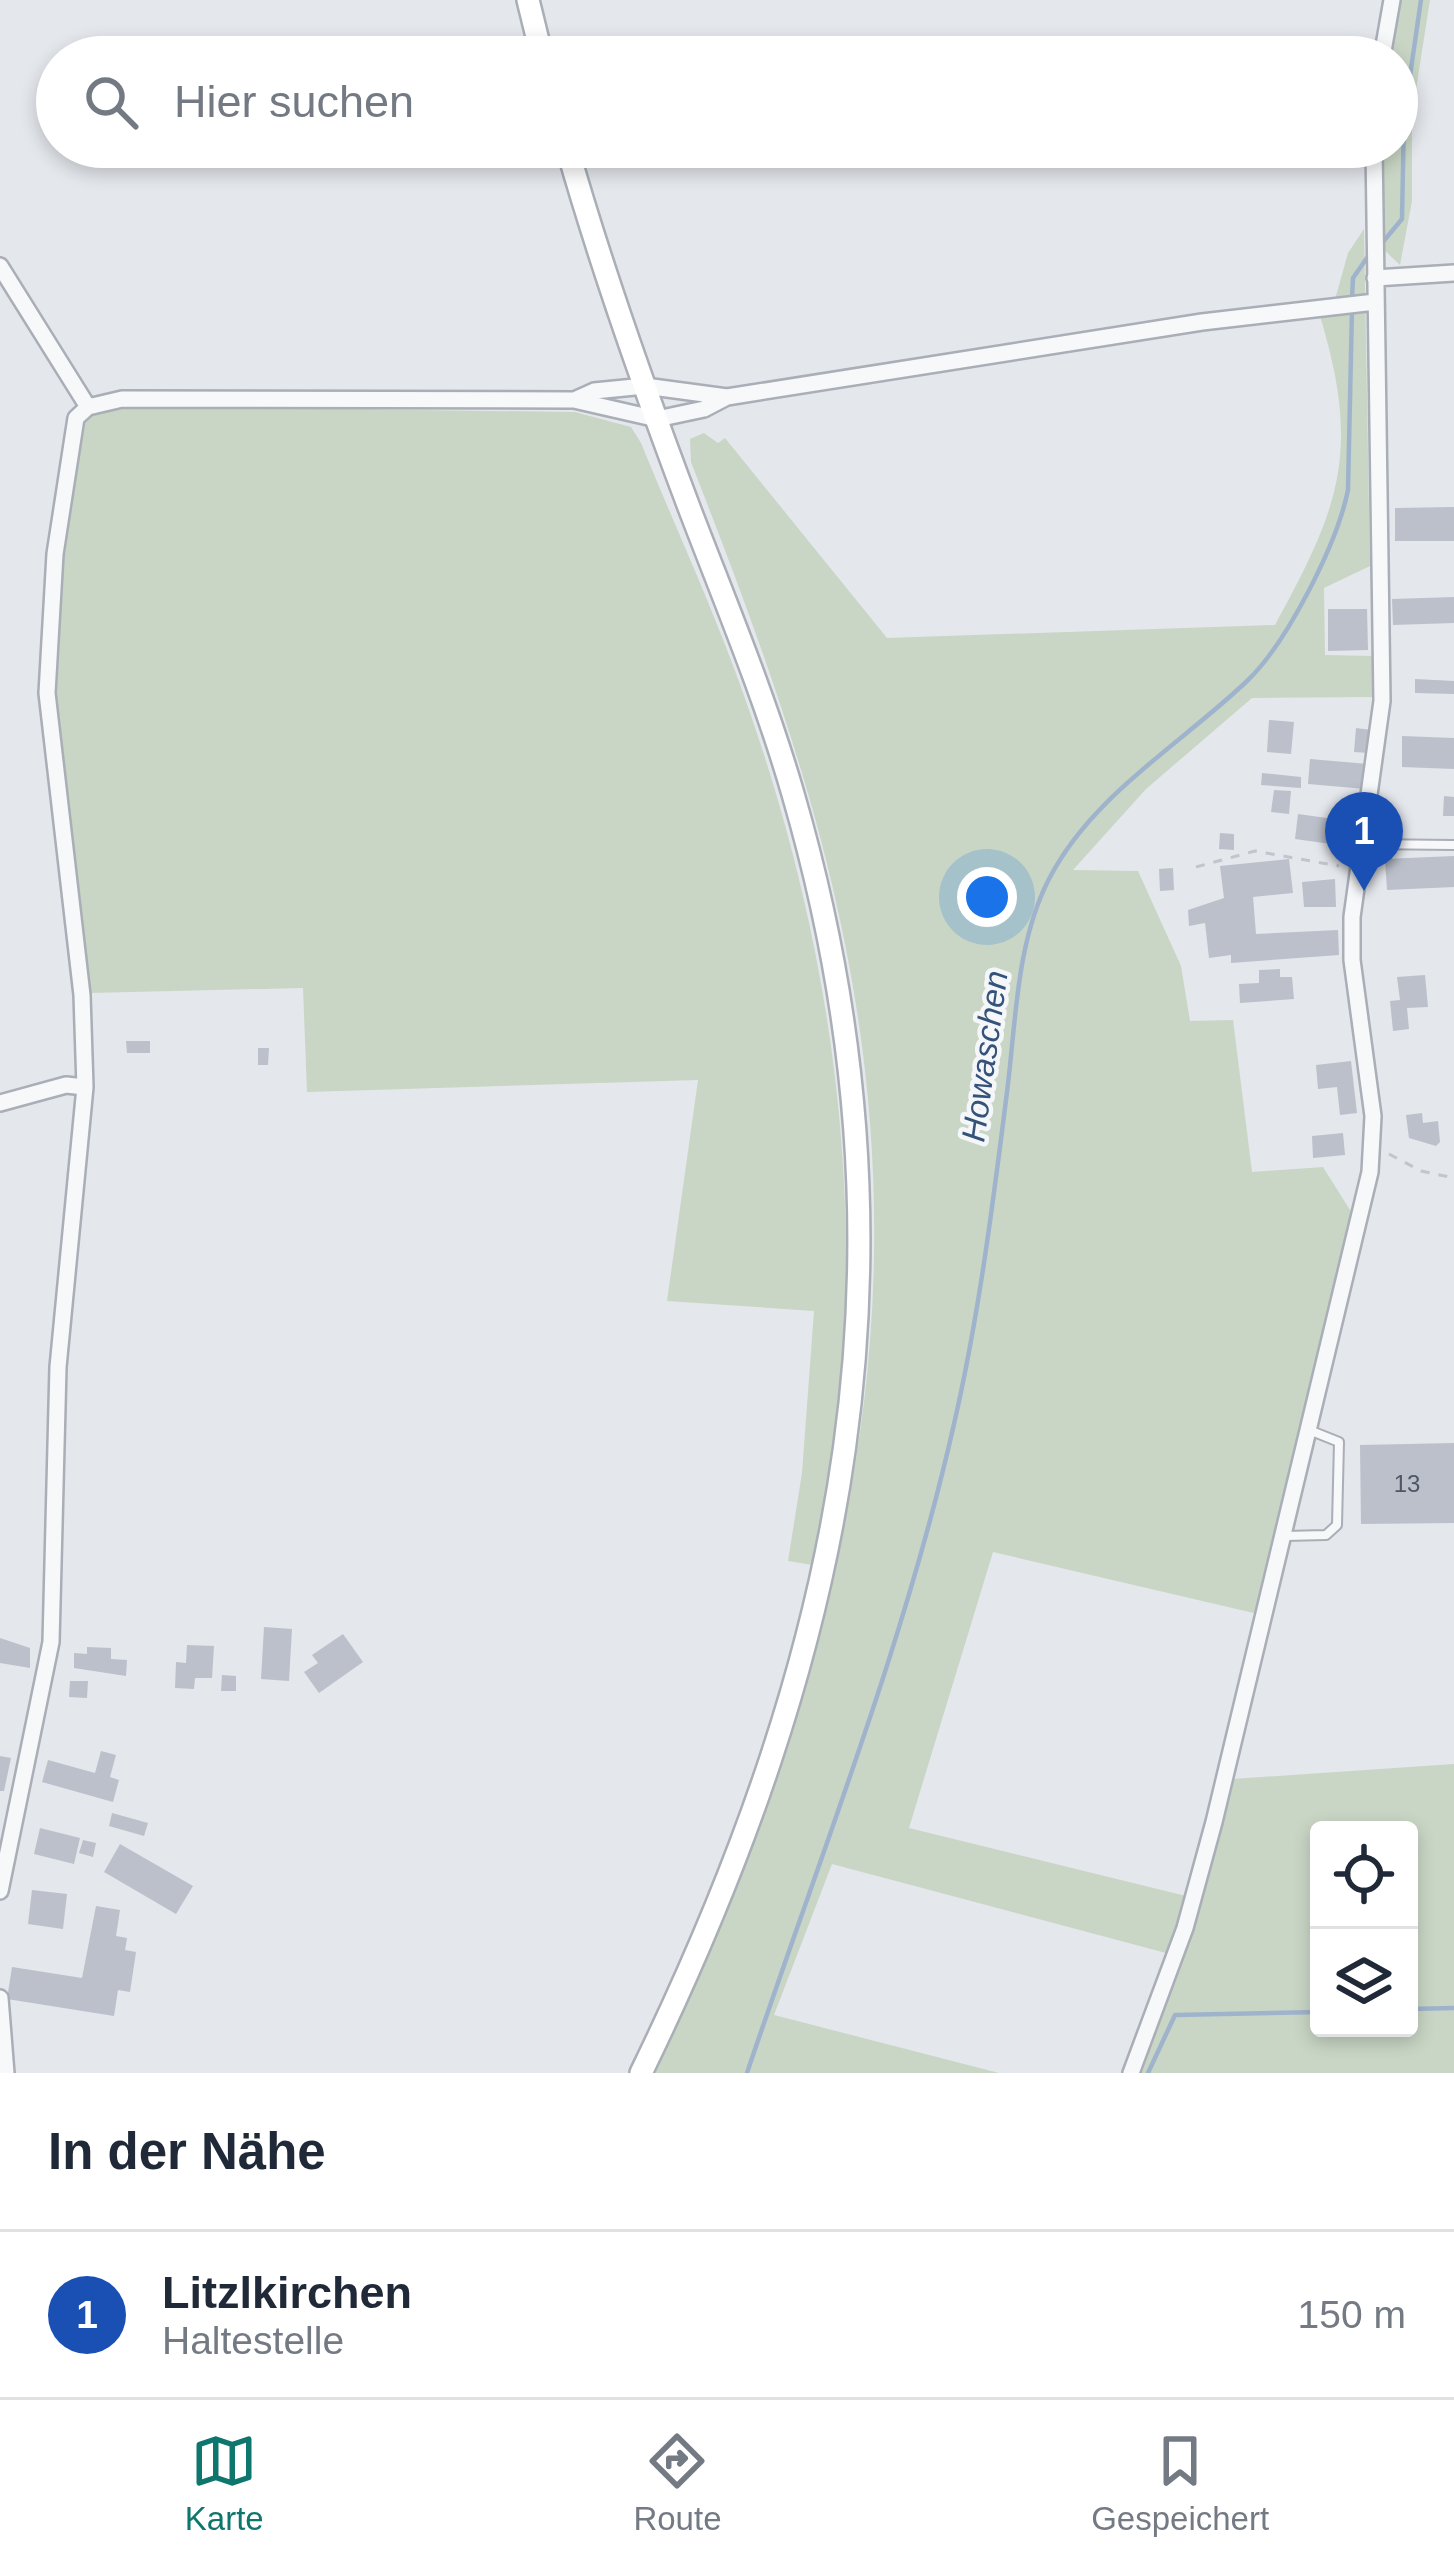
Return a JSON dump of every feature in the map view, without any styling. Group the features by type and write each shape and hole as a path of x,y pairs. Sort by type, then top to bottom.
{"street":[{"path":"528,0 537,36"},
{"path":"1386,36 1392,0"},
{"path":"574,168 645,386 793,793 826,923 849,1051 859,1253 847,1442 836,1518 803,1665 761,1795 641,2073"},
{"path":"1131,2073 1185,1928 1310,1430 1373,1142 1353,988 1359,870 1382,701 1370,302 1375,272 1374,168"},
{"path":"0,266 88,407"},
{"path":"1375,272 1454,273"},
{"path":"574,400 593,391 645,386 728,397 1370,302"},
{"path":"0,1891 51,1642 58,1367 85,1087 82,994 47,693 50,608 69,438 76,418 88,407 122,399 574,400 657,419 704,409 728,397"},
{"path":"0,1103 66,1085 85,1087"},
{"path":"0,1998 6,2073"}],"lane":[{"path":"1364,844 1453,845"},
{"path":"1283,1536 1326,1535 1337,1526 1339,1442 1310,1430"}],"path":[{"path":"1196,866 1255,851 1285,852 1359,870"},
{"path":"1373,1142 1420,1171 1454,1178"}],"green space":[{"path":"1400,0 1430,0 1418,77 1418,36 1394,36"},
{"path":"1382,168 1412,168 1412,201 1400,265 1383,249"},
{"path":"1364,229 1370,566 1324,588 1325,655 1375,656 1374,697 1252,698 1146,789 1073,870 1138,871 1181,966 1190,1021 1233,1020 1252,1172 1323,1167 1355,1218 1258,1614 993,1552 909,1828 1186,1896 1166,1953 832,1864 774,2015 999,2073 655,2073 770,1791 814,1651 847,1512 868,1370 874,1225 866,1075 827,862 775,688 691,462 690,439 704,433 718,443 725,438 887,638 1275,625 1315,546 1337,477 1339,405 1320,316 1343,311 1336,296 1348,253"},
{"path":"125,406 575,412 631,427 641,443 727,649 774,786 803,895 825,1006 846,1229 844,1341 833,1454 813,1565 788,1561 802,1473 814,1311 667,1301 698,1080 307,1092 303,988 89,993 55,697 62,553 82,424 93,413"},
{"path":"1454,1764 1454,2073 1139,2073 1201,1899 1233,1779"}],"building":[{"path":"1454,507 1454,541 1395,541 1395,508"},
{"path":"1454,597 1454,623 1393,625 1392,599"},
{"path":"1328,609 1367,609 1368,650 1328,651"},
{"path":"1415,679 1454,681 1454,694 1415,693"},
{"path":"1269,720 1294,722 1291,754 1267,752"},
{"path":"1356,728 1372,730 1370,753 1354,752"},
{"path":"1402,736 1454,738 1454,769 1402,767"},
{"path":"1310,759 1368,764 1366,789 1308,784"},
{"path":"1262,773 1301,777 1301,788 1261,785"},
{"path":"1274,790 1291,791 1289,814 1271,812"},
{"path":"1444,796 1454,797 1454,816 1443,816"},
{"path":"1298,814 1334,819 1331,844 1295,839"},
{"path":"1220,833 1234,834 1234,850 1219,849"},
{"path":"1454,856 1454,887 1387,890 1385,859"},
{"path":"1289,859 1293,893 1253,897 1256,934 1338,930 1339,955 1231,963 1231,955 1209,958 1205,923 1189,926 1188,910 1224,898 1220,866"},
{"path":"1173,868 1174,890 1160,891 1159,869"},
{"path":"1335,879 1336,907 1304,907 1302,882"},
{"path":"1280,969 1280,977 1292,977 1294,999 1240,1003 1239,984 1259,983 1259,970"},
{"path":"1425,975 1428,1007 1407,1008 1409,1029 1393,1031 1390,1001 1400,1000 1397,977"},
{"path":"126,1041 150,1041 150,1053 127,1053"},
{"path":"258,1048 269,1048 268,1065 258,1065"},
{"path":"1351,1061 1357,1113 1340,1115 1337,1087 1318,1089 1316,1065"},
{"path":"1422,1113 1423,1123 1438,1121 1440,1142 1436,1146 1409,1138 1406,1115"},
{"path":"1343,1133 1345,1155 1313,1158 1312,1136"},
{"path":"1454,1443 1454,1523 1361,1524 1360,1445"},
{"path":"264,1627 292,1629 289,1681 261,1679"},
{"path":"343,1634 363,1662 319,1693 304,1672 318,1663 312,1655"},
{"path":"0,1638 30,1648 30,1668 0,1663"},
{"path":"187,1645 214,1646 212,1678 195,1678 194,1689 175,1688 176,1662 186,1663"},
{"path":"87,1647 111,1648 111,1659 127,1660 126,1676 74,1668 74,1653 87,1654"},
{"path":"222,1675 236,1676 236,1691 221,1691"},
{"path":"70,1681 88,1681 87,1698 69,1697"},
{"path":"101,1751 116,1755 110,1777 119,1780 113,1802 42,1782 48,1760 95,1773"},
{"path":"0,1756 11,1758 4,1791 0,1791"},
{"path":"112,1813 148,1823 144,1836 109,1826"},
{"path":"40,1828 80,1838 74,1864 34,1854"},
{"path":"83,1840 96,1843 93,1857 79,1853"},
{"path":"120,1844 193,1886 176,1914 104,1872"},
{"path":"32,1890 67,1894 63,1929 28,1924"},
{"path":"96,1906 120,1910 116,1936 127,1938 125,1950 136,1952 130,1992 118,1990 114,2016 7,1999 12,1967 82,1978"}],"waterway":[{"name":"Howaschen","path":"1416,36 1421,0"},
{"name":"Howaschen","path":"1382,243 1402,219 1403,168"},
{"name":"Howaschen","path":"1352,298 1353,278 1369,255"},
{"name":"Howaschen","path":"747,2073 886,1670 934,1507 978,1300 1019,983 1038,904 1067,849 1089,822 1139,772 1247,681 1278,643 1308,592 1348,490 1352,309"},
{"path":"1418,2009 1454,2008"},
{"path":"1148,2073 1175,2015 1310,2012"}],"place":[{"name":"Litzlkirchen","path":"1364,891"}]}
